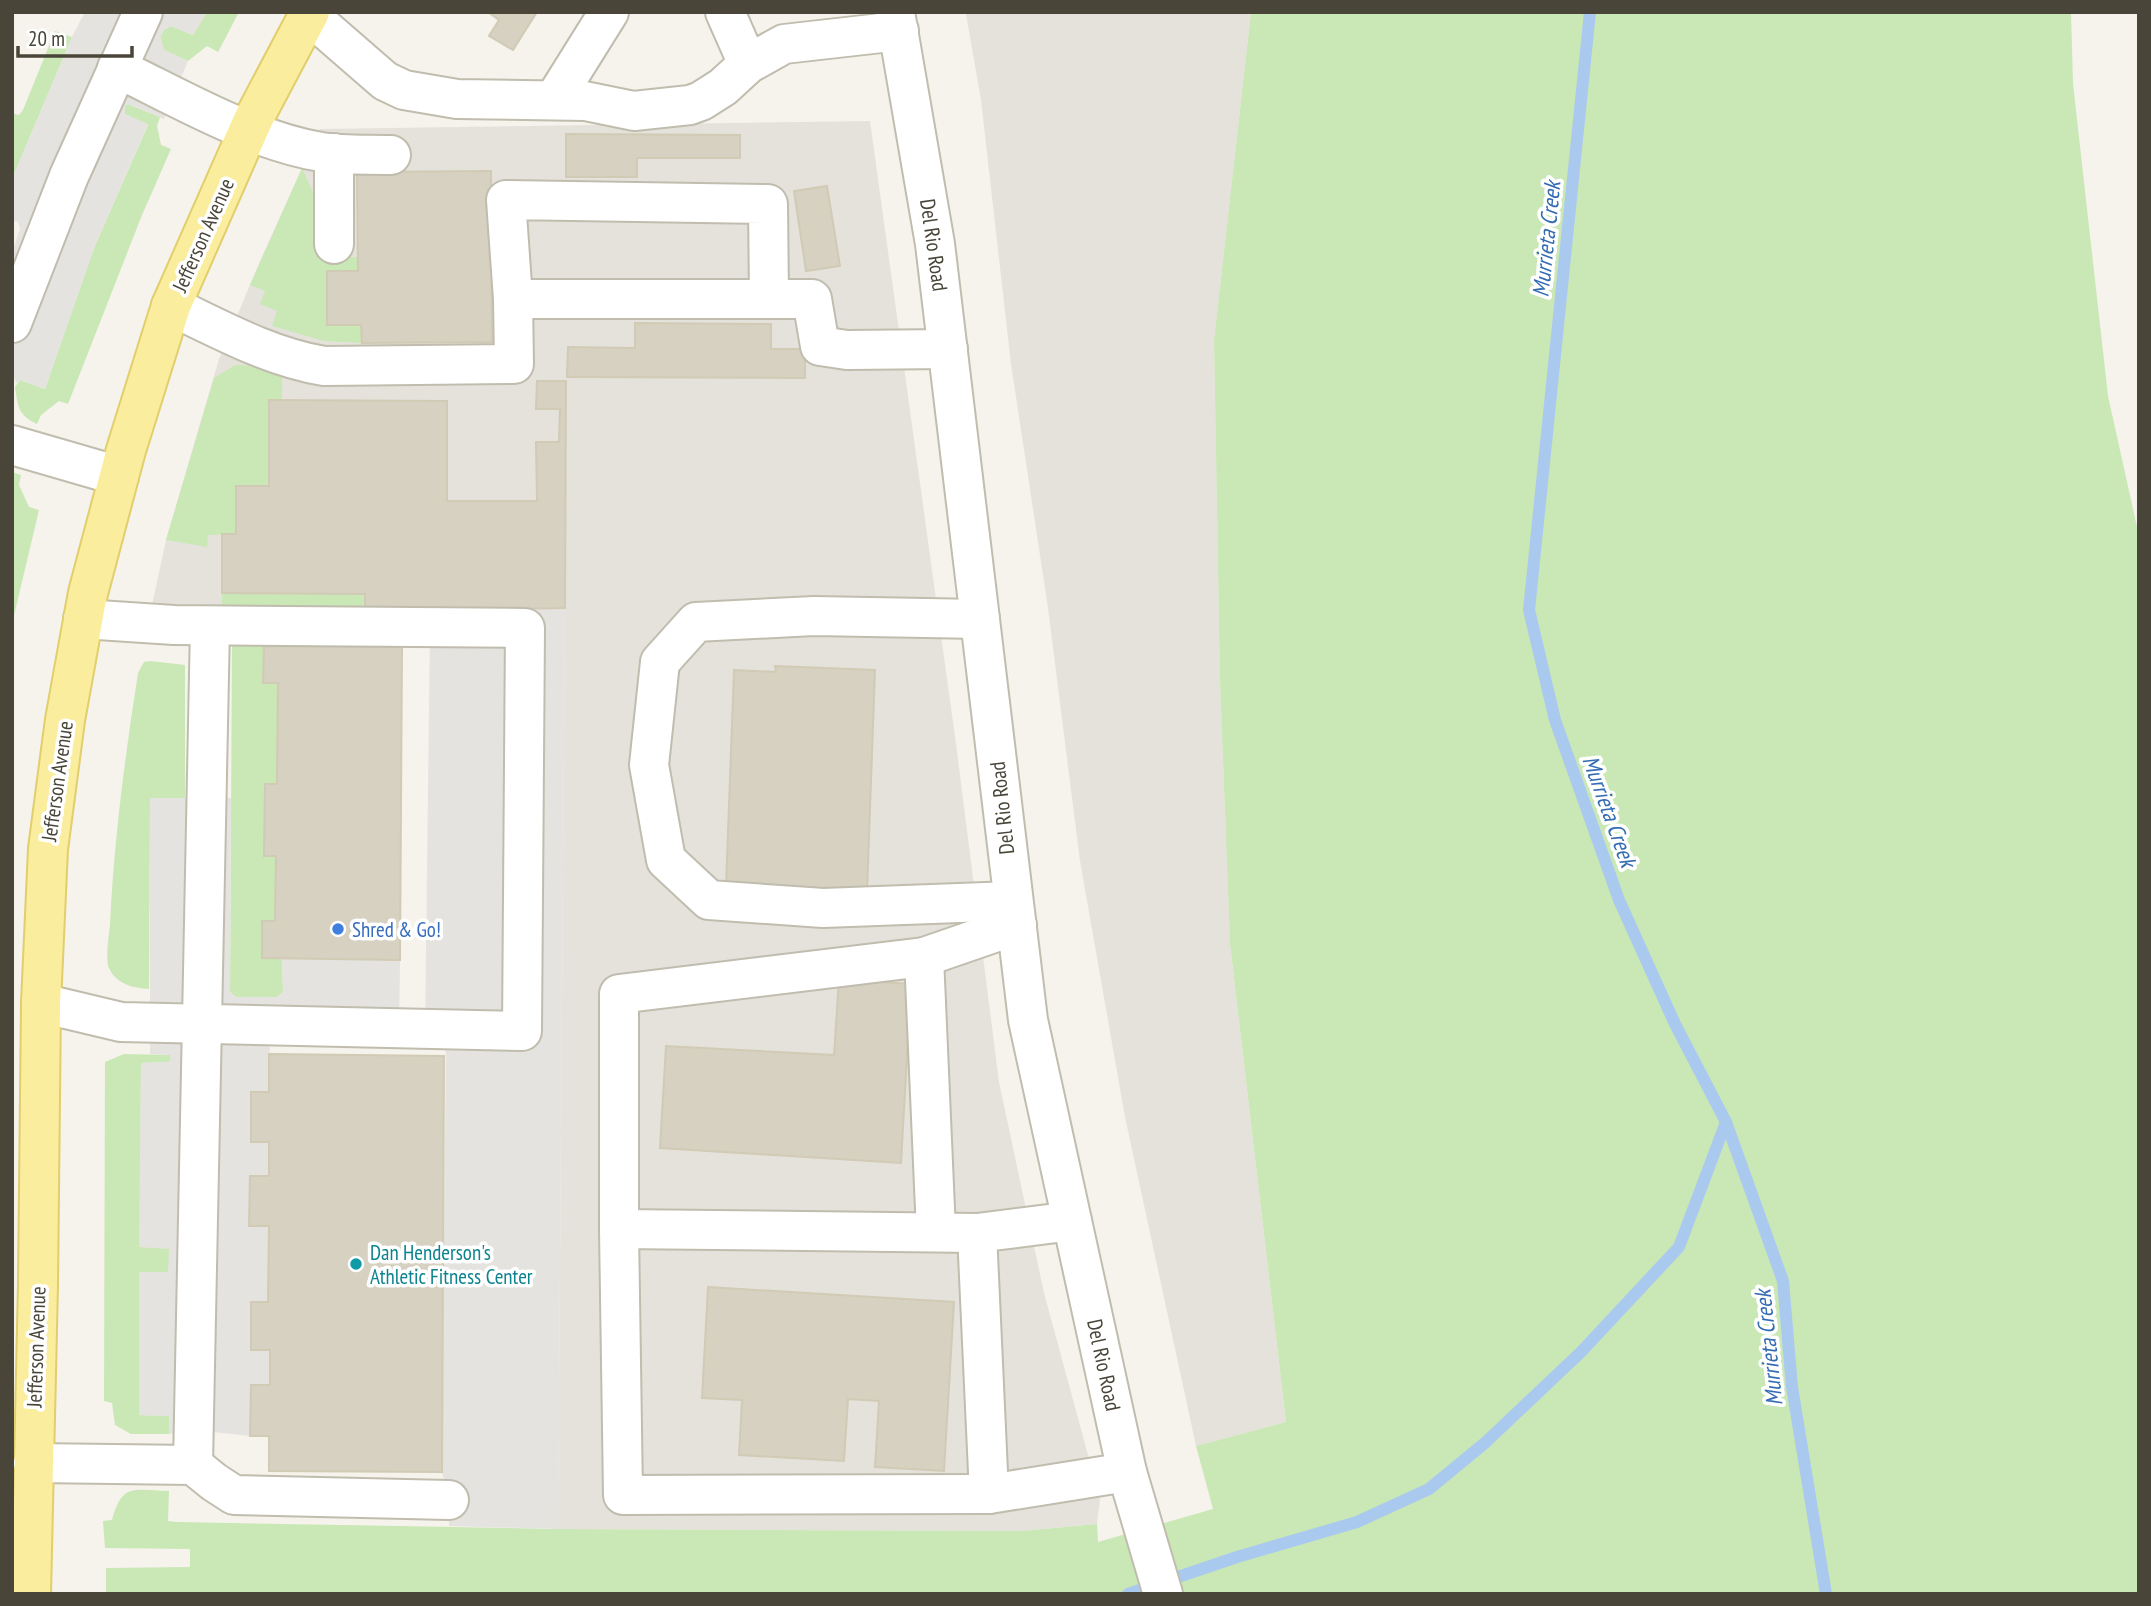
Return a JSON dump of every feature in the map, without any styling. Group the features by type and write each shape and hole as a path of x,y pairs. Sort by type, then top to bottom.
{"main road":[{"name":"Jefferson Avenue","path":"31,1594 41,1003 48,849 65,720 88,593 119,476 172,306 249,130 310,14"}],"street":[{"path":"12,323 69,176 143,12"},
{"path":"554,100 608,12"},
{"path":"725,12 748,64"},
{"path":"310,14 385,81 404,90 457,99 586,101 634,111 690,105 701,101 723,87 748,64 784,44 897,22"},
{"name":"Del Rio Road","path":"897,22 935,244 1028,1020 1127,1472 1163,1594"},
{"path":"117,68 249,130 320,152 391,155"},
{"path":"334,153 334,244"},
{"path":"172,306 241,339 304,363 324,366 514,364 513,299 506,200 768,204 769,299"},
{"path":"513,299 813,299 820,346 847,350 948,349"},
{"path":"12,445 119,476"},
{"path":"980,620 814,616 696,622 660,663 649,765 666,860 709,900 823,908 1015,913"},
{"path":"41,1003 121,1022 522,1031 525,628 210,626 83,619"},
{"path":"194,1465 210,626"},
{"path":"1015,913 924,957 619,994 623,1496 989,1494 1127,1472"},
{"path":"924,957 936,1232"},
{"path":"619,1229 977,1234 1072,1221"},
{"path":"977,1234 989,1494"},
{"path":"33,1462 194,1465 234,1495 449,1500"}],"shaded area":[{"path":"85,12 207,12 193,35 171,26 163,31 160,37 164,50 188,61 164,119 125,105 125,114 148,124 94,248 45,389 20,380 16,383 12,369 12,252 20,229 18,222 12,220 12,179"},
{"path":"939,12 1251,12 1214,340 1220,682 1230,944 1286,1422 1196,1446 1125,1117 1080,861 1048,608 1011,364 981,100 966,14"},
{"path":"870,121 956,744 999,1082 1044,1293 1100,1499 1097,1524 1022,1531 558,1529 565,609 151,610 166,540 219,359 320,129"},
{"path":"565,608 558,1529 449,1526 449,1500 442,1472 446,1031 425,1030 430,628 401,611"},
{"path":"150,798 231,798 230,992 236,997 277,997 283,992 282,958 400,960 399,1029 270,1027 269,1092 251,1093 251,1141 269,1142 269,1176 250,1177 249,1226 269,1226 268,1302 251,1302 251,1349 270,1350 270,1385 251,1385 250,1436 194,1430 169,1434 169,1416 139,1415 139,1272 168,1272 169,1249 139,1247 141,1063 171,1060 170,1055 150,1054"}],"green space":[{"path":"207,12 239,12 218,52 207,46 188,61 164,50 160,37 165,28 171,26 193,35"},
{"path":"1251,12 2071,12 2073,84 2108,396 2139,536 2139,1594 106,1594 106,1568 190,1567 190,1549 105,1548 103,1521 112,1520 120,1499 131,1491 169,1491 168,1521 177,1522 558,1529 1022,1531 1097,1524 1098,1542 1213,1509 1196,1446 1286,1422 1230,944 1220,682 1214,340"},
{"path":"55,31 72,37 12,179 12,113 19,115 23,110"},
{"path":"125,105 160,117 157,126 161,145 171,149 142,215 68,404 59,401 41,415 37,424 20,410 15,387 20,380 45,389 94,248 148,125 125,114"},
{"path":"302,168 316,199 318,257 358,257 358,271 327,271 327,325 361,325 362,343 324,341 272,326 277,311 260,304 265,291 250,285"},
{"path":"235,365 253,367 282,377 282,400 269,400 269,486 237,486 236,534 208,535 207,547 166,540 214,378"},
{"path":"12,472 21,475 19,485 29,507 39,510 12,624"},
{"path":"222,593 365,594 366,611 222,611"},
{"path":"232,646 264,646 263,682 278,683 277,784 265,785 264,855 276,856 275,921 262,921 262,957 282,958 283,992 277,997 236,997 230,992"},
{"path":"144,662 185,665 185,798 150,799 149,989 131,986 116,978 109,968 107,953 117,830 133,704 138,673"},
{"path":"124,1054 170,1055 171,1060 141,1063 140,1247 169,1248 169,1272 139,1272 139,1415 169,1416 169,1434 131,1434 115,1425 112,1403 104,1401 105,1062"}],"building":[{"path":"488,12 537,12 513,50 489,36 499,20"},
{"path":"566,134 740,135 740,158 637,158 637,177 566,177"},
{"path":"491,171 492,342 362,343 361,325 327,325 327,271 358,271 357,172"},
{"path":"827,186 840,266 806,271 794,191"},
{"path":"635,323 771,324 771,349 805,349 805,378 567,377 568,347 635,348"},
{"path":"537,381 566,381 565,608 401,611 365,608 365,594 222,593 222,534 236,534 236,486 269,486 269,400 447,401 447,501 537,501 536,442 559,442 560,409 536,409"},
{"path":"264,646 402,647 400,960 262,958 262,921 275,921 276,856 264,856 265,784 277,784 278,683 263,683"},
{"path":"775,666 875,670 867,892 726,887 734,670 776,672"},
{"path":"839,979 911,984 901,1163 660,1148 666,1046 834,1055"},
{"name":"Dan Henderson's Athletic Fitness Center","path":"269,1054 444,1056 442,1472 269,1471 269,1436 250,1436 251,1385 270,1385 270,1350 251,1350 251,1302 268,1302 269,1226 249,1226 250,1176 269,1176 269,1142 251,1142 251,1092 269,1092"},
{"path":"708,1287 954,1302 944,1471 875,1467 879,1401 848,1399 844,1461 739,1455 742,1400 702,1398"}],"waterway":[{"name":"Murrieta Creek","path":"1590,12 1529,610 1555,720 1619,900 1675,1024 1726,1122 1783,1281 1792,1387 1826,1594"},
{"path":"1128,1594 1237,1557 1357,1522 1429,1489 1486,1442 1581,1352 1679,1247 1726,1122"}],"place":[{"name":"Shred & Go!","path":"338,929"},
{"name":"Dan Henderson's Athletic Fitness Center","path":"356,1264"}]}
